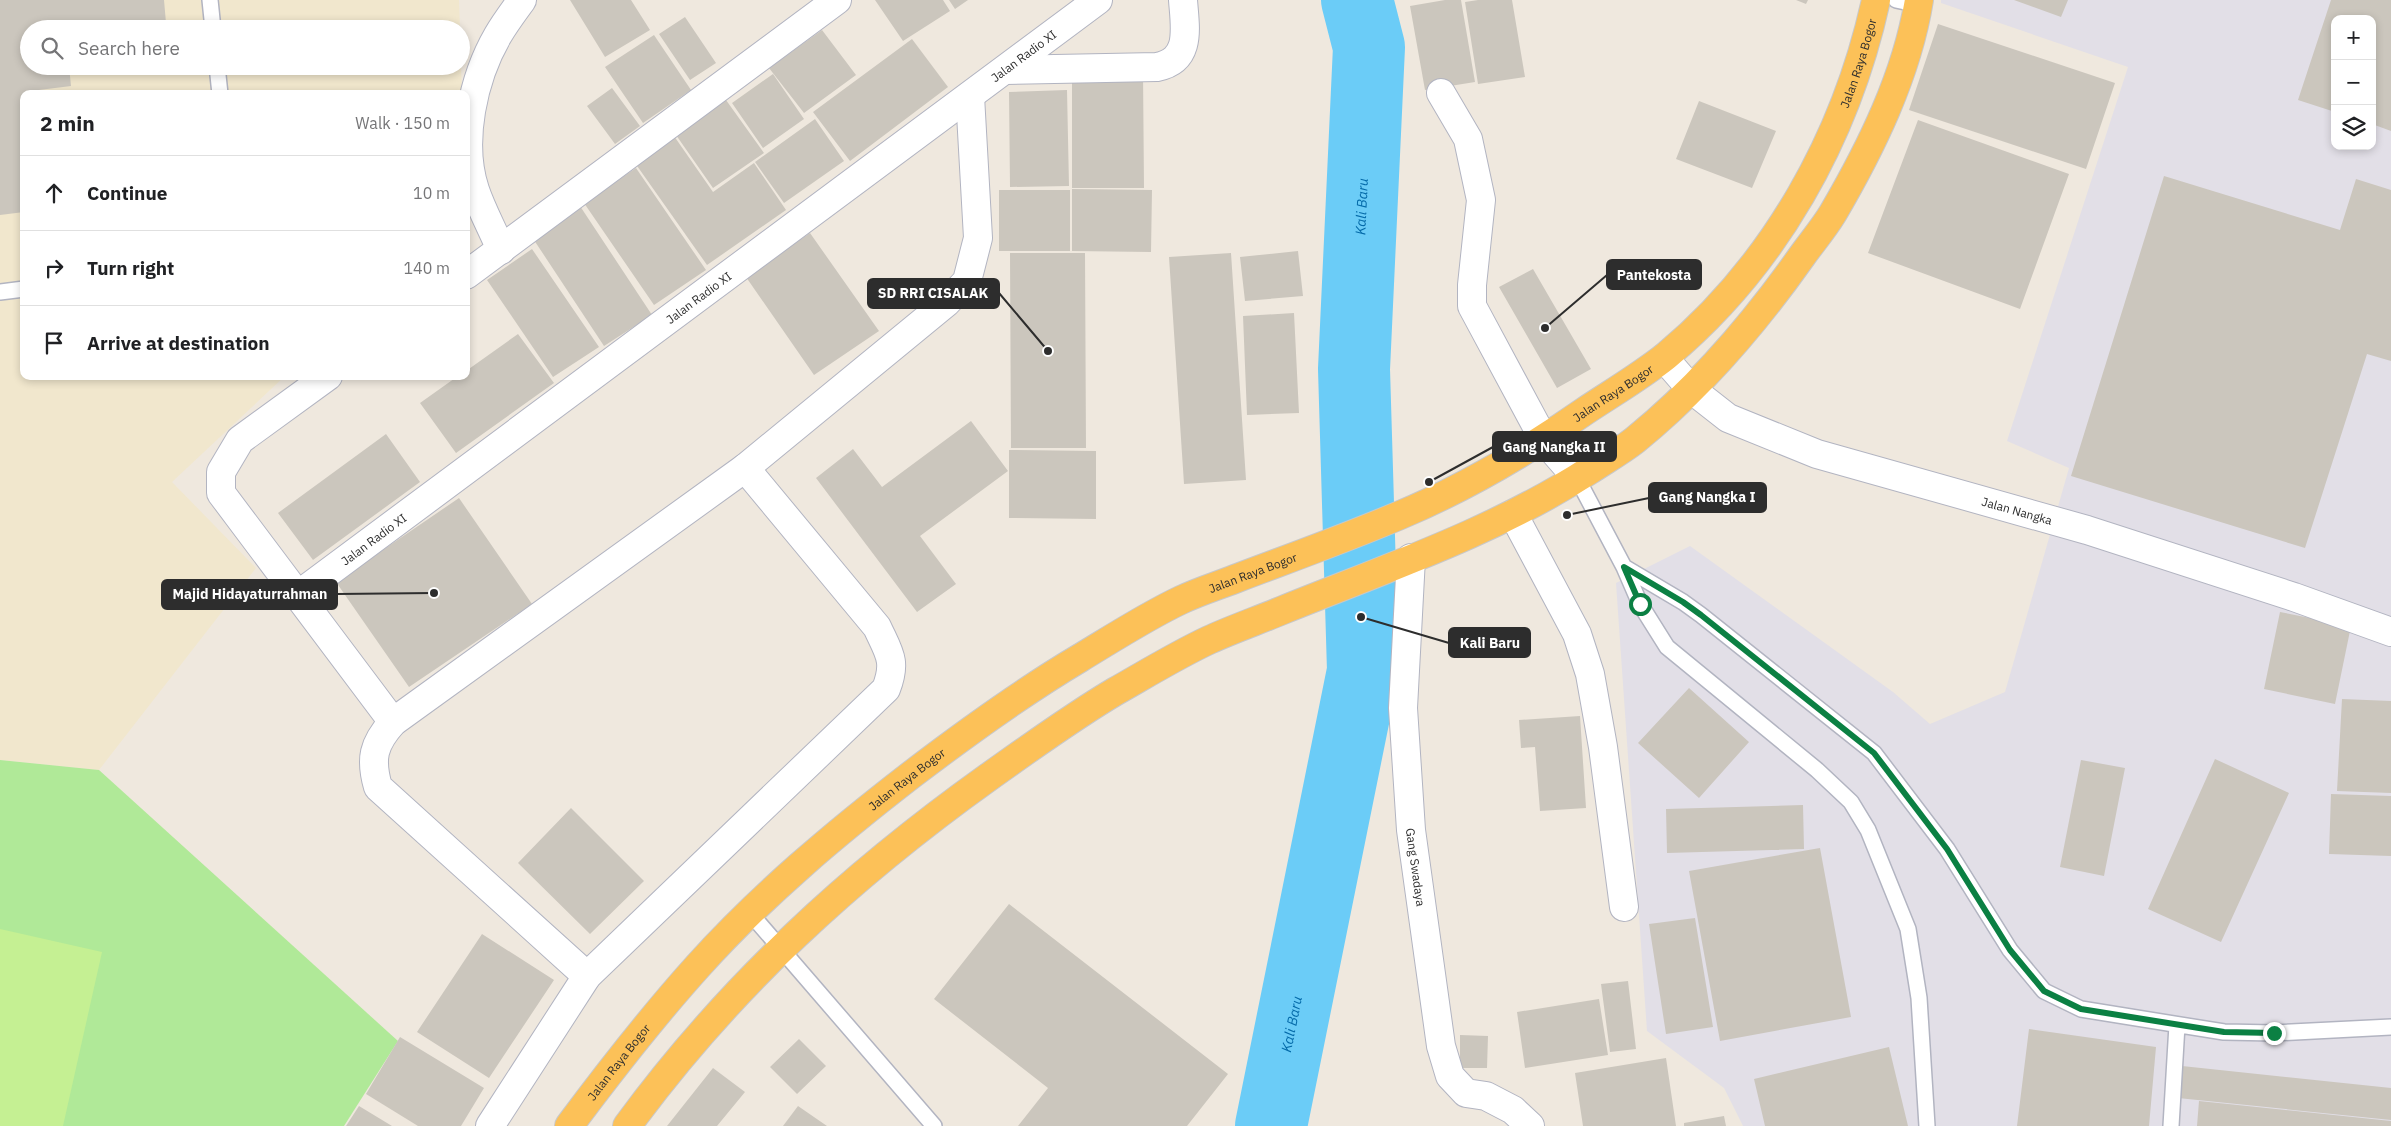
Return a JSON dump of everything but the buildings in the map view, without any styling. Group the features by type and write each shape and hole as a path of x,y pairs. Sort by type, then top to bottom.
{"highway":[{"name":"Jalan Raya Bogor","path":"569,1126 644,1028 701,963 750,912 840,831 976,726 1078,659 1180,600 1399,516 1488,474 1544,440 1664,358 1713,313 1754,266 1805,190 1831,137 1852,85 1868,34 1876,0"},
{"path":"627,1126 658,1084 715,1016 781,947 843,890 963,795 1040,740 1112,694 1208,640 1407,560 1514,514 1577,478 1632,442 1691,389 1775,294 1831,217 1884,114 1904,63 1912,2"}],"street":[{"path":"470,130 471,117 484,66 498,34 522,0"},
{"path":"470,273 837,0"},
{"name":"Jalan Radio XI","path":"298,595 1098,0"},
{"path":"1005,70 1157,67 1171,64 1180,54 1186,36 1183,0"},
{"path":"1441,93 1468,139 1481,200 1472,284 1472,306 1544,440 1577,478"},
{"path":"587,976 378,787 372,767 374,753 380,737 393,722 745,468 946,303 967,281 978,238 970,96"},
{"path":"470,165 475,190 501,250"},
{"name":"Jalan Nangka","path":"1664,358 1691,389 1728,418 1817,454 2087,530 2294,597 2391,632"},
{"path":"322,380 240,440 220,472 221,493 393,722"},
{"path":"490,1126 587,976 886,689 893,671 889,653 877,627 745,468"},
{"path":"1514,514 1576,634 1590,674 1603,747 1624,907"},
{"name":"Gang Swadaya","path":"1407,560 1403,708 1411,830 1441,1046 1450,1076 1466,1093 1486,1096 1514,1110 1530,1126"}],"lane":[{"path":"210,0 212,20"},
{"path":"218,75 220,90"},
{"path":"0,292 20,290"},
{"path":"1577,478 1624,567 1640,604 1667,647 1817,770 1850,802 1868,830 1908,929 1920,998 1927,1126"},
{"path":"1624,567 1683,602 1701,615 1874,753 1947,849 2010,950 2044,991 2081,1009 2224,1032 2274,1033 2391,1027"},
{"path":"750,912 934,1126"},
{"path":"2171,1126 2177,1025"}],"shaded area":[{"path":"0,0 459,0 460,20 20,20 20,75 461,75 462,90 20,90 20,380 281,380 172,482 256,568 99,770 0,760"},
{"path":"1941,0 2391,0 2391,1126 1743,1126 1724,1088 1647,1031 1616,583 1690,546 1893,692 1930,724 2005,692 2069,468 2007,441 2128,67 1941,3"}],"green space":[{"path":"0,760 99,770 398,1041 344,1126 0,1126"},
{"path":"0,929 102,952 63,1126 0,1126"}],"waterway":[{"name":"Kali Baru","path":"1271,1126 1363,671 1354,369 1369,47 1357,0"}],"place":[{"name":"Pantekosta","path":"1545,328"},
{"name":"SD RRI CISALAK","path":"1048,351"},
{"name":"Gang Nangka II","path":"1429,482"},
{"name":"Gang Nangka I","path":"1567,515"},
{"name":"Majid Hidayaturrahman","path":"434,593"},
{"name":"Kali Baru","path":"1361,617"}],"route":[{"path":"1640,604 1624,567 1683,602 1701,615 1874,753 1947,849 2010,950 2044,991 2081,1009 2224,1032 2274,1033"}]}
